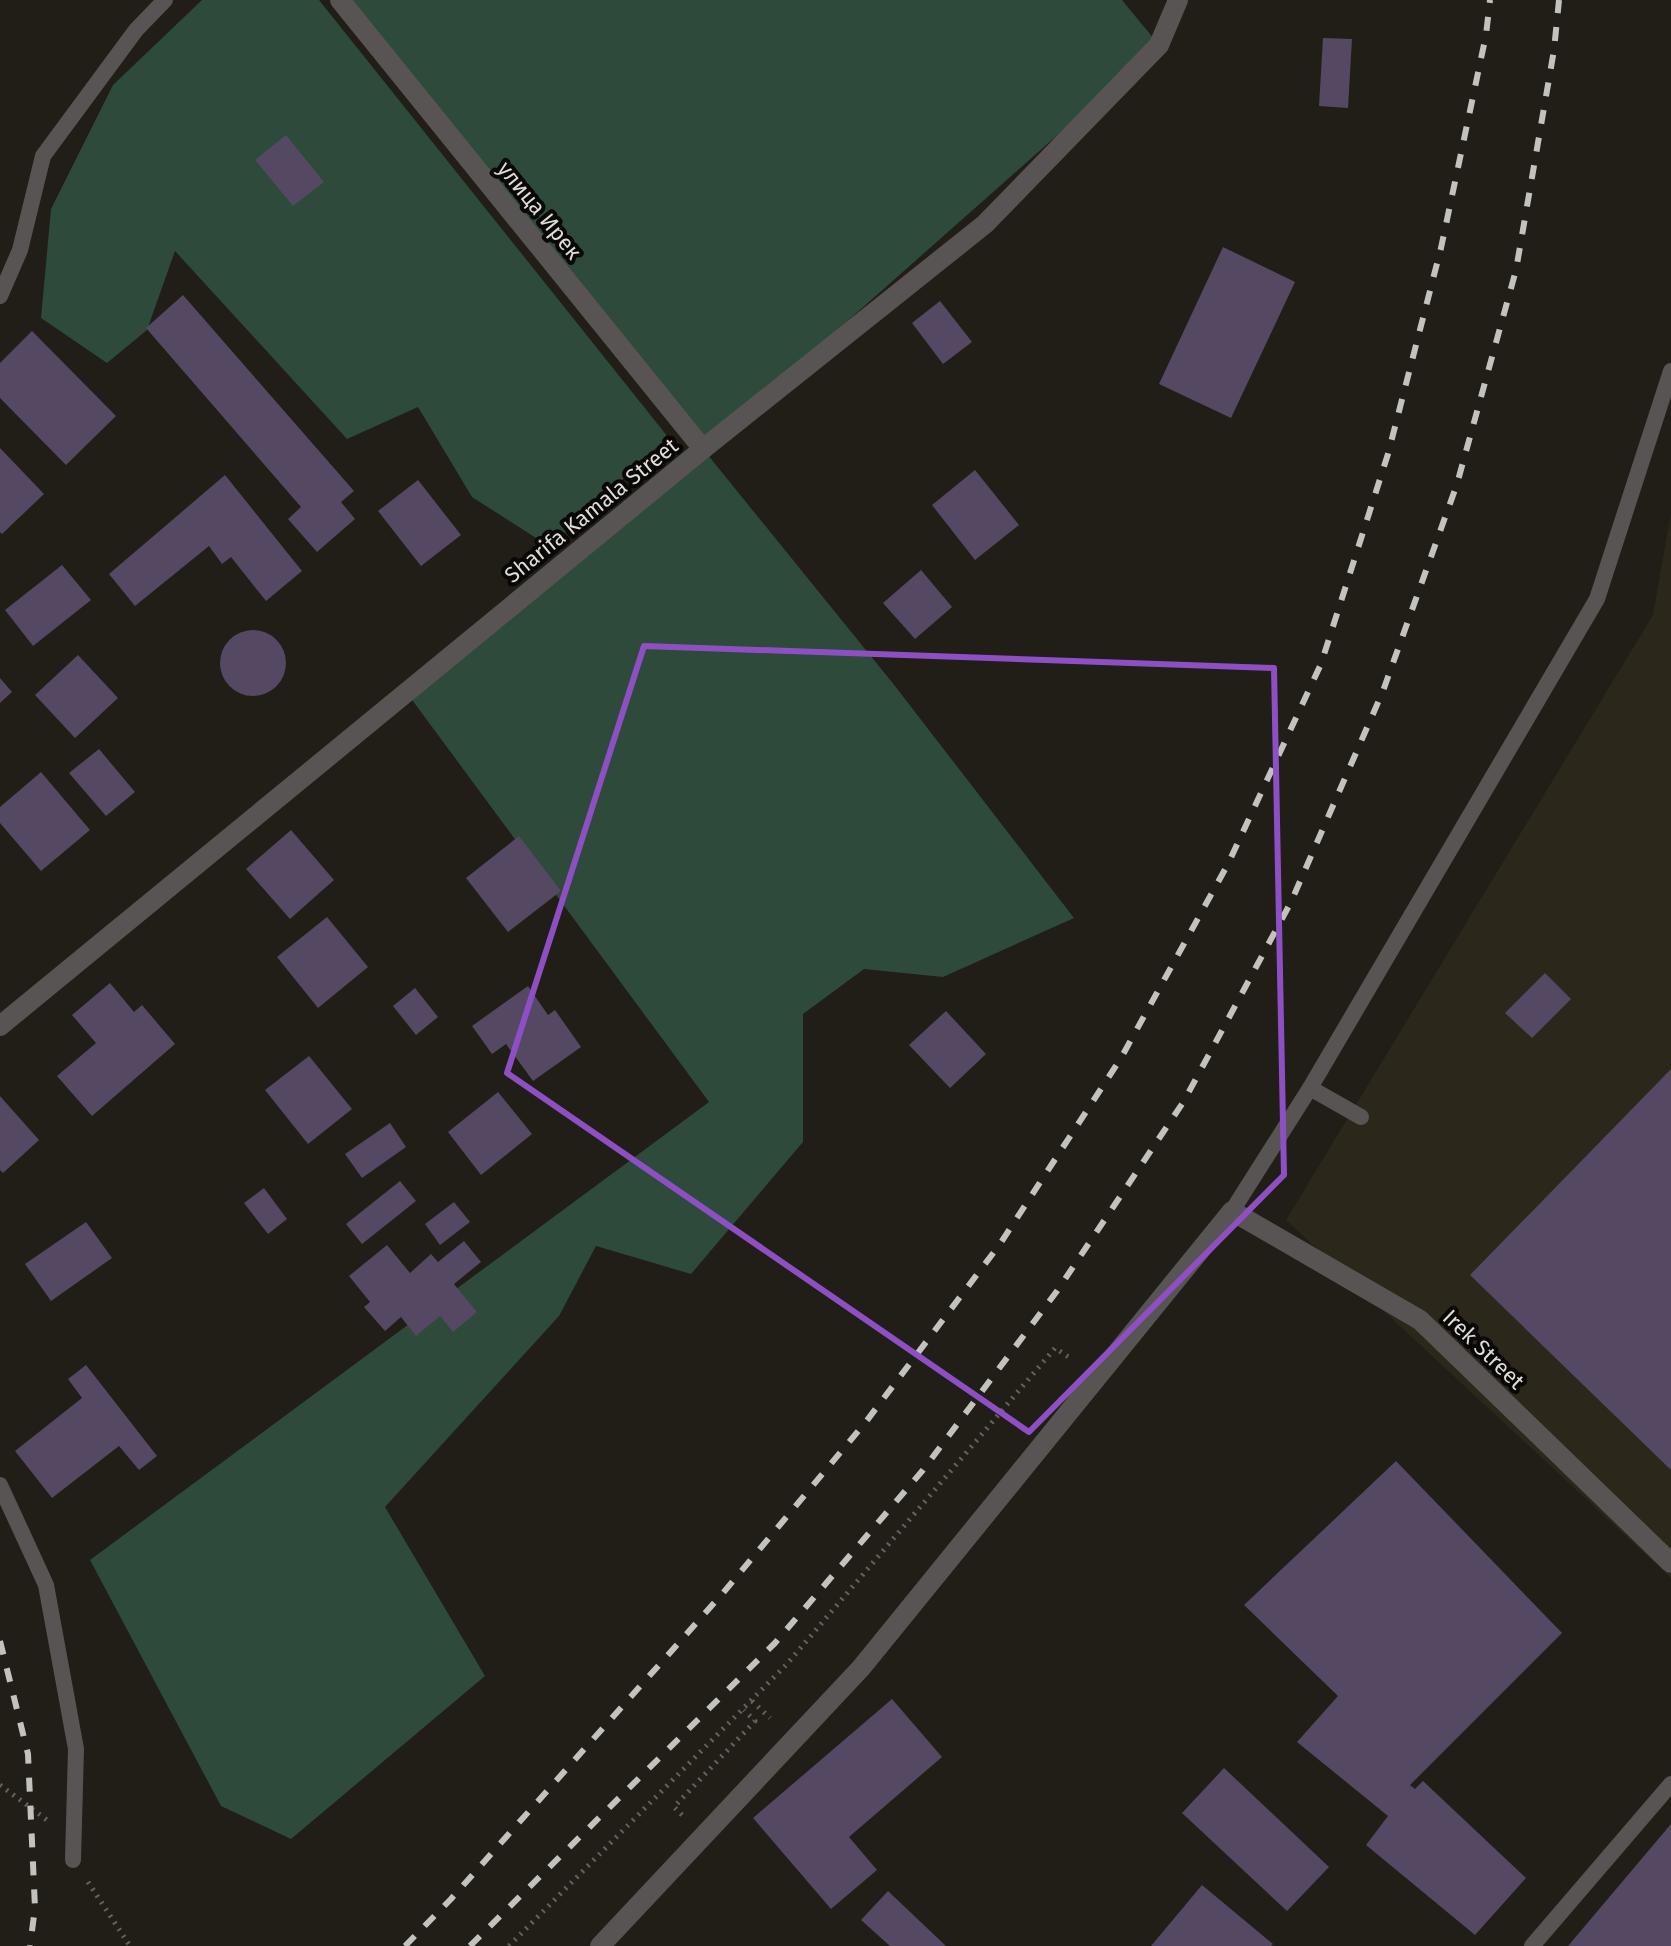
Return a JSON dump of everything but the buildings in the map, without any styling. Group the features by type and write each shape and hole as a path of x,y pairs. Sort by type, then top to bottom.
{"street":[{"name":"улица Ирек","path":"340,0 703,449"},
{"name":"Sharifa Kamala Street","path":"0,1026 703,449 985,224 1159,45 1178,0"},
{"name":"Irek Street","path":"1232,1211 1420,1320 1671,1563"},
{"path":"600,1946 861,1668 1232,1211"}],"lane":[{"path":"0,296 20,250 43,156 136,30 165,0"},
{"path":"1232,1211 1310,1088 1597,599 1671,371"},
{"path":"1310,1088 1361,1117"},
{"path":"0,1485 46,1585 76,1749 73,1860"},
{"path":"1532,1946 1671,1784"}],"path":[{"path":"509,1946 787,1664 1055,1348 1083,1368"},
{"path":"752,1701 770,1718"},
{"path":"683,1816 674,1807 755,1721 744,1710"}],"highlighted area":[{"path":"644,646 1274,668 1284,1175 1029,1432 507,1073"}],"shaded area":[{"path":"1671,512 1671,1578 1286,1220 1653,615"}],"green space":[{"path":"202,0 319,0 668,437 550,547 472,497 418,407 347,439 175,251 147,330 107,363 41,318 51,209 113,85"},
{"path":"340,0 1122,0 1159,45 703,449"},
{"path":"703,449 895,686 1074,918 943,977 864,969 803,1014 803,1142 691,1274 596,1246 559,1316 385,1507 485,1676 291,1839 221,1806 90,1560 709,1102 407,693"}],"railway":[{"path":"405,1946 451,1899 723,1593 865,1423 1000,1244 1121,1058 1228,864 1321,664 1388,454 1441,248 1486,35 1490,0"},
{"path":"470,1946 775,1643 923,1470 1057,1291 1184,1101 1291,902 1383,691 1457,484 1516,270 1554,50 1559,0"},
{"path":"0,1641 28,1754 35,1908 30,1946"}]}
